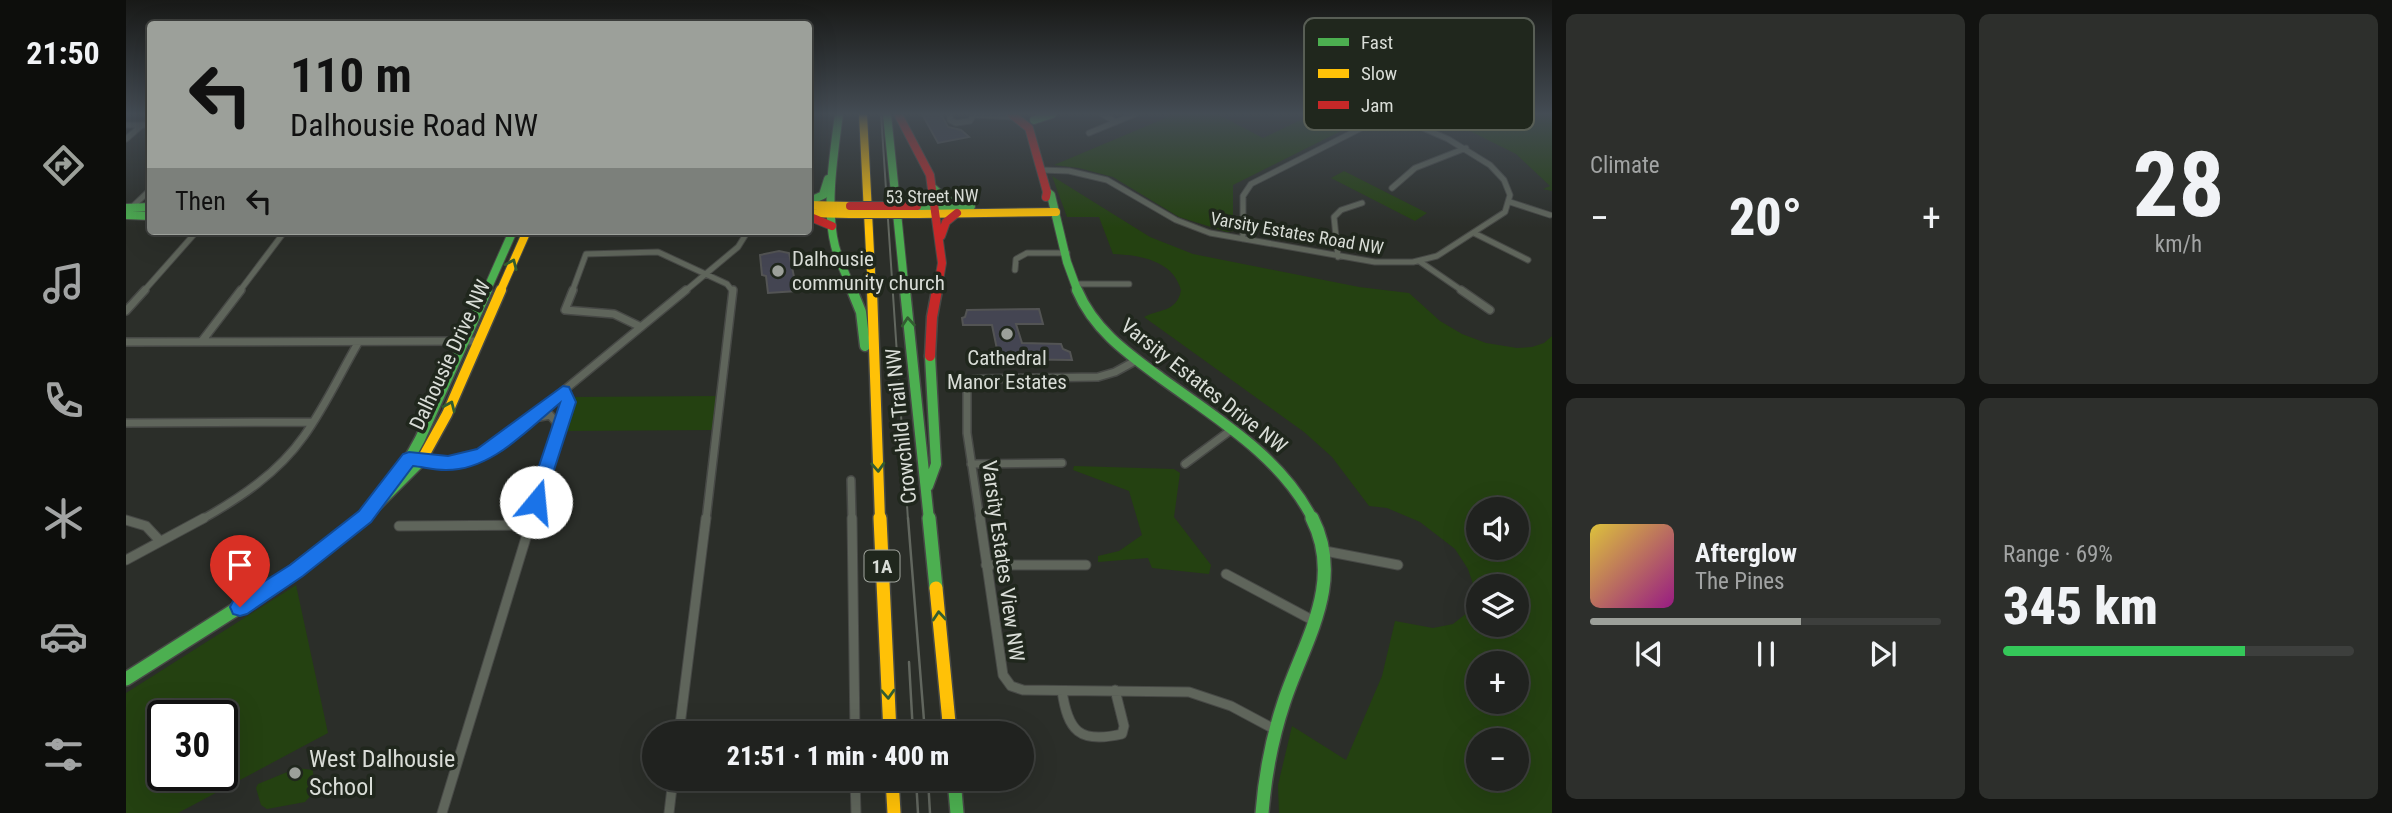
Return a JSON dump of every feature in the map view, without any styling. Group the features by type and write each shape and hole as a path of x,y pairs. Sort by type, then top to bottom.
{"main road":[{"path":"834,152 832,226 835,246 861,312 869,384 874,399"},
{"name":"Crowchild Trail NW","path":"866,152 889,721"},
{"name":"Crowchild Trail NW","path":"891,152 916,404 928,488 949,721"},
{"path":"918,152 934,190 942,263 932,317 930,347 936,464 928,488"},
{"name":"Varsity Estates Drive NW","path":"1039,152 1047,192 1051,195 1052,209 1077,284 1095,322 1111,340 1266,456 1299,491 1314,516 1325,551 1326,587 1274,729 1263,778 1262,813"},
{"path":"812,202 825,194 829,167 833,162"},
{"path":"934,190 961,210 946,222 940,237"},
{"name":"53 Street NW","path":"812,205 850,210 1052,209"},
{"path":"128,211 147,208"},
{"name":"53 Street NW","path":"812,213 832,209"},
{"path":"128,211 147,215"},
{"path":"812,216 832,226"},
{"name":"Dalhousie Drive NW","path":"365,516 409,459 511,235"},
{"name":"Dalhousie Drive NW","path":"126,679 297,570 394,492 421,461 447,414 525,235"},
{"path":"893,791 894,813"},
{"path":"955,791 957,813"}],"street":[{"path":"1243,239 1243,197 1251,184 1315,152"},
{"path":"1392,188 1399,178 1457,152"},
{"path":"1472,152 1503,178 1510,190 1510,202 1550,215"},
{"name":"Varsity Estates Road NW","path":"1042,170 1069,171 1100,178 1119,186 1182,223 1210,233 1382,263 1419,261 1443,253 1501,215 1510,202"},
{"path":"128,211 147,193"},
{"path":"1338,257 1333,219 1338,212 1362,204"},
{"path":"1474,233 1528,260"},
{"path":"126,311 193,235"},
{"path":"202,341 282,235"},
{"path":"409,459 448,463 474,458 495,447 742,243 746,235"},
{"path":"641,327 614,314 572,313 565,310 584,255 595,251 658,253 727,284 733,291 680,721"},
{"path":"1015,270 1016,259 1021,254 1067,253"},
{"path":"1419,261 1490,310"},
{"path":"1077,284 1129,284"},
{"path":"126,342 478,341"},
{"path":"126,560 235,498 267,476 294,449 358,343"},
{"name":"Varsity Estates View NW","path":"1137,360 1107,375 1083,379 975,379 969,382 966,390 966,425 1003,676 1018,689 1189,692 1231,706 1274,729"},
{"path":"442,813 568,402 563,391"},
{"path":"526,422 540,415 550,415 556,422 557,433"},
{"path":"126,423 312,422"},
{"path":"1185,464 1231,430"},
{"path":"971,464 1062,463"},
{"path":"851,480 855,721"},
{"path":"126,520 139,522 152,529 160,541"},
{"path":"399,526 529,525"},
{"path":"1325,551 1398,565"},
{"path":"986,565 1086,565"},
{"path":"1226,574 1314,621"},
{"path":"1062,691 1068,723 1073,732 1084,736 1122,734 1124,726 1115,690"},
{"path":"669,813 672,791"},
{"path":"855,791 856,813"}],"green space":[{"path":"1085,152 1299,152 1233,185 1233,231 1227,232 1179,217 1113,177 1054,165"},
{"path":"1512,152 1552,152 1552,191 1543,189 1550,186"},
{"path":"1344,171 1427,213 1415,221 1331,178"},
{"path":"1052,176 1150,237 1193,254 1359,287 1409,293 1440,321 1462,334 1486,343 1517,348 1532,347 1544,343 1552,336 1552,813 1279,813 1278,785 1292,726 1346,760 1382,676 1395,621 1433,628 1453,624 1466,614 1466,637 1529,637 1529,574 1470,574 1455,549 1420,522 1387,508 1369,506 1332,457 1304,432 1144,317 1176,303 1181,290 1177,280 1171,272 1154,261 1113,254 1099,217 1067,217"},
{"path":"718,396 714,430 564,431 574,397"},
{"path":"1074,466 1174,469 1180,473 1174,517 1211,565 1209,574 1152,568 1148,558 1098,562 1098,556 1119,551 1142,535 1129,491 1073,470"},
{"path":"296,585 328,733 238,781 238,700 147,700 147,791 219,791 178,813 126,813 126,693"},
{"path":"297,768 313,770 314,792 305,802 267,809 261,805 256,788 258,784"}],"building":[{"name":"Dalhousie community church","path":"779,251 789,253 797,291 768,293 766,276 762,275 760,255"},
{"name":"Cathedral Manor Estates","path":"1039,309 1043,324 1016,324 1022,343 1061,344 1063,349 1070,352 1072,360 999,359 992,325 963,325 962,318 967,310"}],"tram line":[{"path":"884,152 908,520"},
{"path":"908,518 924,721"},
{"path":"909,662 912,721"},
{"path":"917,791 918,813"},
{"path":"929,791 930,813"}],"traffic: fast":[{"path":"834,152 832,226 835,246 861,312 865,346"},
{"path":"891,152 936,588"},
{"path":"812,200 823,195 828,179"},
{"path":"934,189 945,199 964,206"},
{"path":"1047,192 1051,195 1079,295 1097,324 1123,350 1205,409 1260,454 1285,478 1306,505 1320,533 1326,563 1323,598 1276,727 1267,769 1262,813"},
{"path":"917,206 971,206"},
{"path":"126,208 147,207"},
{"path":"126,215 147,216"},
{"path":"375,503 409,459 420,439 511,235"},
{"path":"928,486 936,464 930,356"},
{"path":"126,679 243,606 321,553 391,494 421,461"},
{"path":"955,791 957,813"}],"traffic: slow":[{"path":"866,152 889,721"},
{"path":"812,205 850,206"},
{"path":"918,214 1056,212"},
{"path":"812,213 850,214"},
{"path":"850,214 918,214"},
{"path":"421,461 447,414 525,235"},
{"path":"936,588 949,721"},
{"path":"893,791 894,813"}],"traffic: jam":[{"path":"918,152 930,175 942,263 932,317 930,356"},
{"path":"1036,152 1046,197"},
{"path":"850,206 917,206"},
{"path":"941,236 946,222 957,213"},
{"path":"812,218 832,226"}],"place":[{"name":"Dalhousie community church","path":"778,271"},
{"name":"Cathedral Manor Estates","path":"1007,334"},
{"name":"West Dalhousie School","path":"295,773"}],"route":[{"path":"240,607 297,570 365,516 409,459 448,463 466,461 482,455 501,443 563,391 568,402 536,502"}]}
